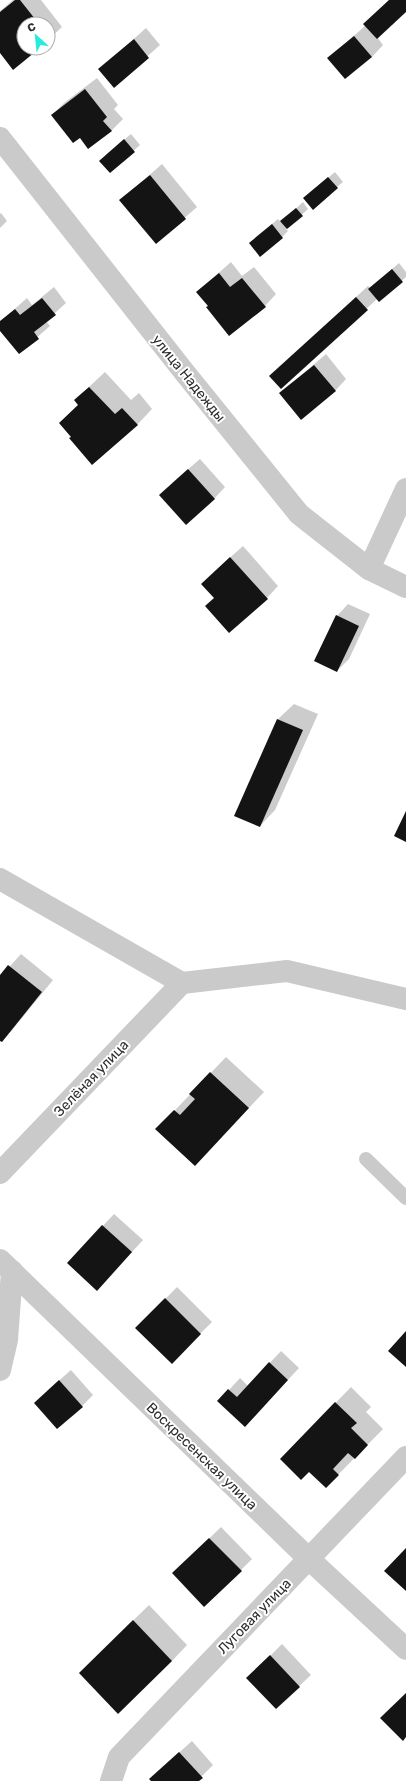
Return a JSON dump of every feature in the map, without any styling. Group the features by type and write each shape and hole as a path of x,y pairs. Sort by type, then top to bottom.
{"street":[{"name":"улица Надежды","path":"0,138 185,373 299,514 369,569 406,587"},
{"path":"369,569 406,489"},
{"path":"0,879 182,983 287,971 406,999"},
{"name":"Зелёная улица","path":"0,1172 182,983"},
{"path":"0,1370 7,1340 6,1265"},
{"name":"Воскресенская улица","path":"6,1265 309,1559 406,1649"},
{"name":"Луговая улица","path":"111,1781 119,1757 406,1457"}],"lane":[{"path":"366,1159 406,1198"}],"building":[{"path":"15,0 20,0 33,16 16,16 16,56 30,56 13,70 0,53 0,12"},
{"path":"389,0 406,0 406,12 377,39 363,24"},
{"path":"354,36 372,57 345,79 327,58"},
{"path":"134,39 149,58 114,88 98,69"},
{"path":"85,89 107,117 103,121 112,131 88,149 80,138 73,143 51,115"},
{"path":"124,139 135,152 110,173 99,161"},
{"path":"150,175 186,219 156,244 119,200"},
{"path":"328,177 338,188 313,210 303,198"},
{"path":"296,208 303,216 287,229 280,221"},
{"path":"272,224 283,238 260,257 249,243"},
{"path":"392,269 403,282 379,302 368,289"},
{"path":"219,273 230,287 242,278 266,307 229,336 206,307 208,306 196,292"},
{"path":"356,297 368,310 281,389 269,376"},
{"path":"42,298 56,315 34,332 39,339 19,354 0,331 0,321 15,309 20,315"},
{"path":"314,365 336,391 301,420 279,393"},
{"path":"89,387 115,414 122,408 138,425 92,465 69,438 71,437 59,423 78,405 74,400"},
{"path":"188,469 215,499 186,525 159,495"},
{"path":"230,557 268,599 229,633 205,606 214,598 201,584"},
{"path":"336,615 359,626 337,672 314,661"},
{"path":"277,719 303,730 260,827 234,816"},
{"path":"406,811 406,842 394,836"},
{"path":"8,965 42,992 2,1042 0,1041 0,975"},
{"path":"210,1072 249,1108 195,1166 155,1129 174,1110 180,1115 195,1099 189,1094"},
{"path":"102,1225 132,1252 97,1291 67,1263"},
{"path":"165,1298 201,1334 172,1364 135,1328"},
{"path":"406,1331 406,1367 388,1351"},
{"path":"269,1362 288,1380 245,1427 217,1401 228,1389 237,1397"},
{"path":"59,1380 83,1407 57,1429 34,1403"},
{"path":"335,1402 357,1423 351,1428 368,1445 355,1459 348,1453 333,1469 339,1475 326,1488 309,1472 301,1480 280,1459"},
{"path":"209,1538 242,1571 204,1607 172,1573"},
{"path":"406,1548 406,1591 384,1571"},
{"path":"133,1620 172,1661 118,1714 79,1673"},
{"path":"270,1655 300,1687 276,1709 246,1678"},
{"path":"406,1693 406,1737 403,1741 380,1718"},
{"path":"179,1752 203,1778 199,1781 151,1781 149,1779"}]}
